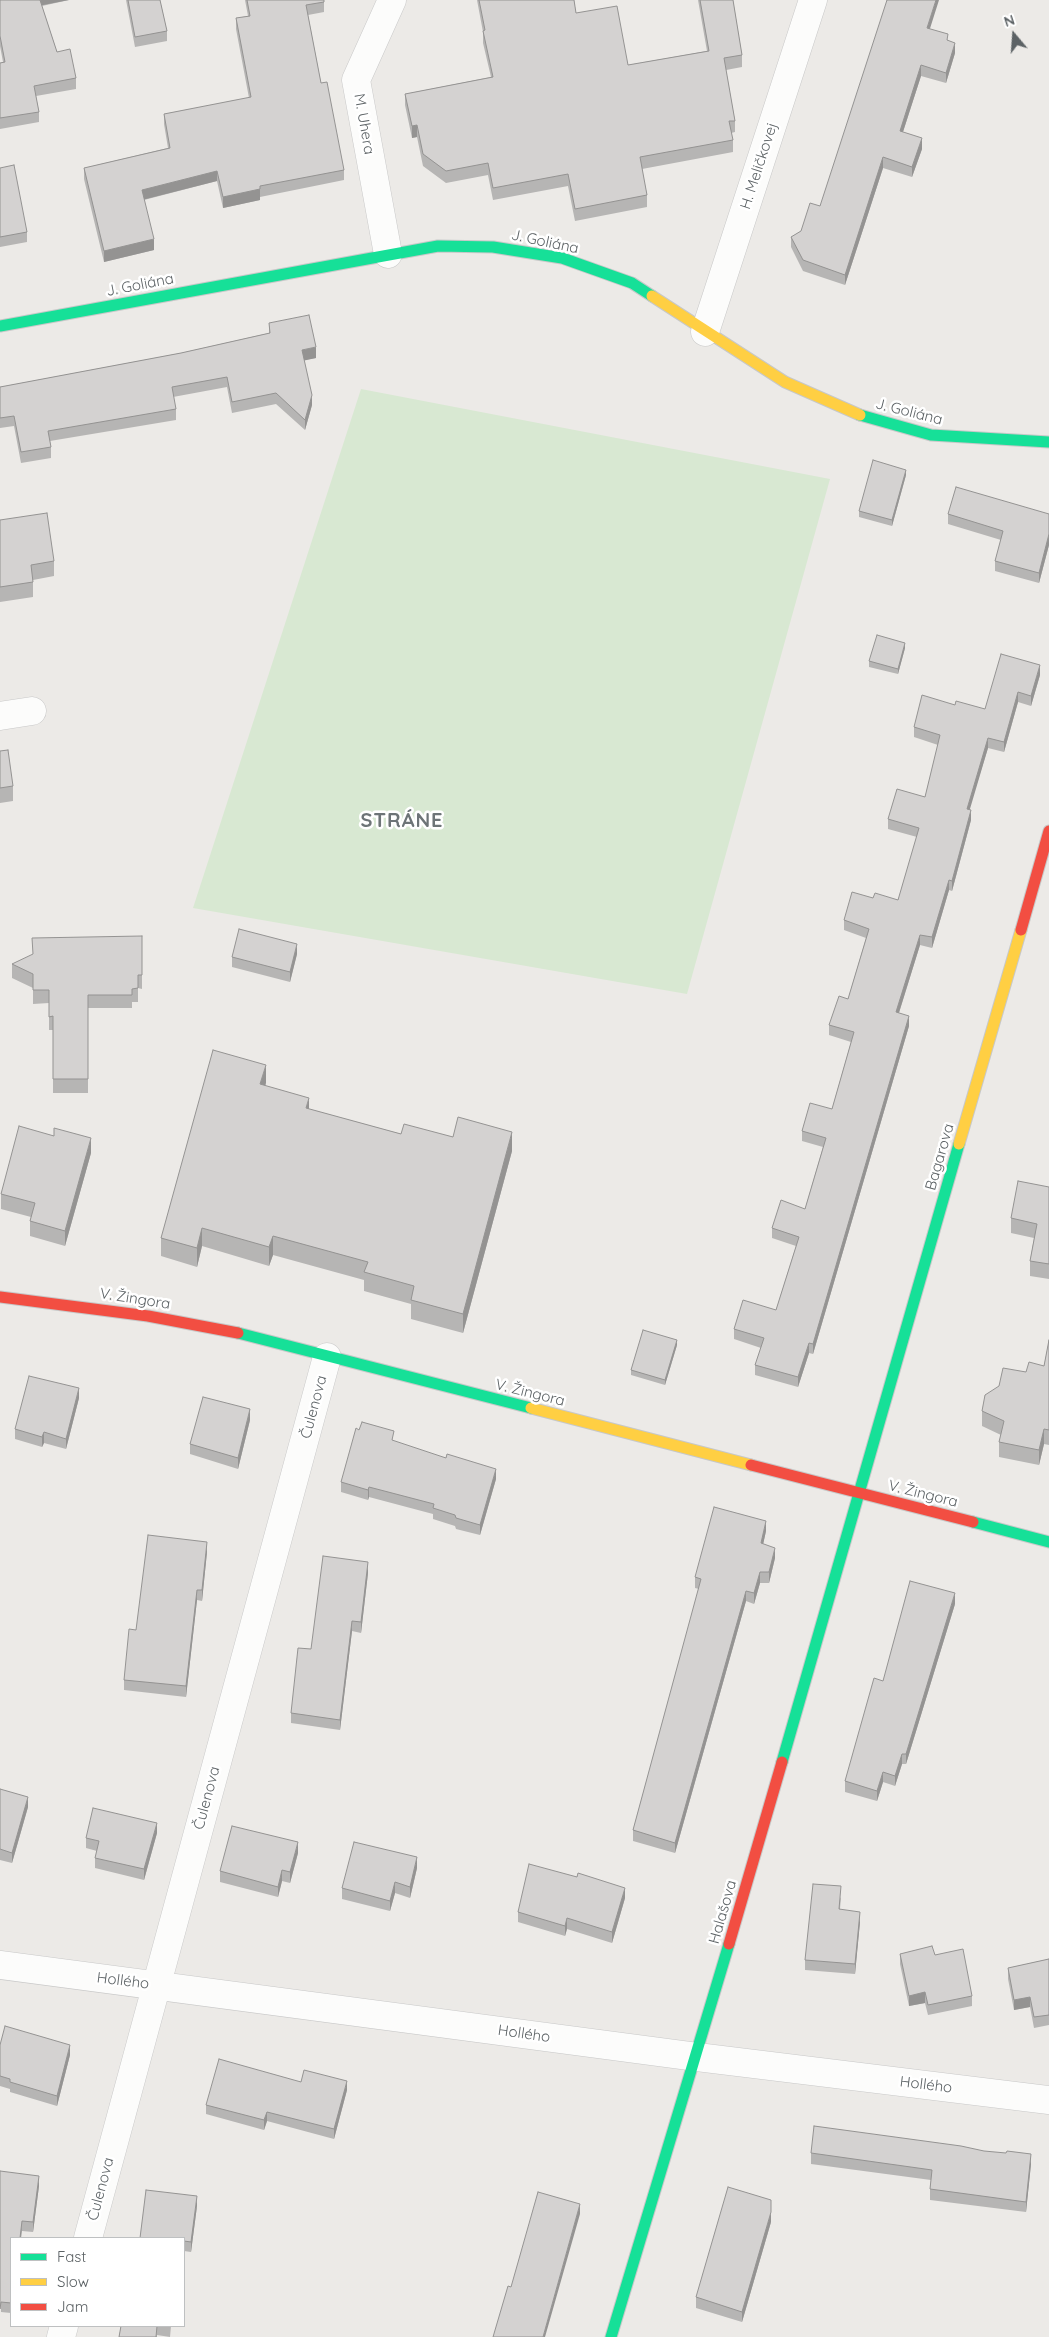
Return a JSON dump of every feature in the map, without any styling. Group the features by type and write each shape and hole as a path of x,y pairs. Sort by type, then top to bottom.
{"street":[{"name":"M. Uhera","path":"388,254 356,80 392,0"},
{"name":"H. Meličkovej","path":"705,332 813,0"},
{"name":"J. Goliána","path":"0,326 388,254 438,246 493,247 562,258 632,283 785,382 849,412 931,436 1049,442"},
{"path":"0,716 32,711"},
{"name":"Bagarova","path":"859,1493 1049,830"},
{"name":"V. Žingora","path":"0,1297 148,1316 236,1332 1049,1542"},
{"name":"Čulenova","path":"88,2237 327,1357"},
{"name":"Halašova","path":"610,2337 698,2057 859,1493"},
{"name":"Hollého","path":"0,1965 698,2057 1049,2100"}],"green space":[{"path":"361,389 830,479 687,994 193,908"}],"building":[{"path":"0,0 40,0 57,52 70,49 76,78 34,86 39,112 0,118 0,63 5,62 0,36"},
{"path":"128,0 160,0 167,31 135,37"},
{"path":"247,0 324,0 324,2 306,5 321,83 327,82 344,170 260,186 260,189 223,197 217,171 142,190 154,239 104,251 84,168 170,148 164,114 251,97 236,18 250,16"},
{"path":"479,0 574,0 576,13 617,6 628,65 709,51 700,0 733,0 742,55 724,58 735,121 729,121 733,140 640,157 647,195 575,209 568,174 493,188 488,163 446,171 423,154 417,125 412,126 405,94 493,77 483,31 485,30"},
{"path":"887,0 936,0 927,28 948,34 947,40 955,43 946,73 921,65 900,131 922,138 912,167 883,157 845,275 803,260 791,237 801,231 810,203 820,206"},
{"path":"14,165 27,232 0,237 0,168"},
{"path":"309,315 316,347 302,350 312,395 305,420 276,393 232,402 227,377 172,387 176,409 48,431 51,447 21,452 14,416 0,418 0,387 181,353 270,333 269,323"},
{"path":"873,460 906,470 892,520 859,511"},
{"path":"956,487 1049,514 1049,534 1039,573 995,561 1003,531 948,514"},
{"path":"47,513 54,561 31,565 33,582 0,587 0,520"},
{"path":"877,635 905,643 898,669 869,661"},
{"path":"1001,654 1040,665 1031,696 1018,692 1004,742 988,738 967,809 971,810 952,881 949,880 932,937 920,935 896,1012 909,1016 813,1344 809,1343 798,1377 755,1365 764,1338 734,1329 743,1300 776,1310 799,1237 772,1228 781,1200 805,1209 826,1138 802,1131 810,1103 832,1109 854,1032 829,1025 839,996 848,999 869,929 844,920 852,892 873,898 875,893 898,900 919,828 888,819 897,789 925,797 940,735 914,727 922,695 955,705 956,701 985,709"},
{"path":"8,750 13,786 0,788 0,751"},
{"path":"239,929 297,944 290,972 232,957"},
{"path":"142,936 142,975 138,975 138,988 132,989 132,995 88,995 88,1079 53,1079 53,1016 49,1017 49,990 33,990 33,974 12,964 33,954 32,938"},
{"path":"213,1050 266,1065 260,1084 309,1098 306,1108 401,1134 404,1124 453,1137 458,1117 512,1132 463,1314 411,1300 414,1286 364,1272 368,1262 273,1236 269,1247 202,1228 197,1248 161,1238"},
{"path":"19,1126 54,1136 54,1128 91,1138 65,1231 30,1221 35,1203 1,1194"},
{"path":"1018,1181 1049,1187 1049,1264 1030,1261 1037,1224 1011,1218"},
{"path":"643,1330 677,1340 665,1380 631,1370"},
{"path":"1049,1340 1049,1430 1044,1429 1039,1450 999,1442 1004,1421 982,1411 985,1395 999,1386 1003,1368 1026,1372 1029,1362 1044,1366"},
{"path":"29,1376 79,1388 66,1439 44,1432 42,1437 15,1429"},
{"path":"203,1397 250,1409 238,1458 190,1444"},
{"path":"362,1422 394,1431 392,1440 446,1458 447,1454 496,1469 480,1525 456,1518 455,1515 433,1508 434,1504 369,1487 368,1490 341,1482 356,1428 359,1430"},
{"path":"714,1507 766,1521 761,1543 775,1548 769,1572 760,1572 754,1593 746,1591 675,1843 633,1830 701,1579 695,1577"},
{"path":"148,1535 207,1542 202,1590 197,1590 186,1686 124,1680 129,1629 136,1630"},
{"path":"323,1556 368,1562 361,1622 352,1621 340,1720 291,1713 298,1648 311,1649"},
{"path":"910,1581 955,1593 906,1754 902,1754 895,1776 883,1772 877,1791 845,1781 874,1678 883,1681"},
{"path":"0,1789 28,1797 12,1853 0,1849"},
{"path":"93,1808 157,1823 144,1869 95,1858 99,1841 86,1838"},
{"path":"232,1826 298,1842 290,1872 282,1870 278,1887 220,1871"},
{"path":"354,1842 417,1857 410,1887 395,1882 390,1901 342,1888"},
{"path":"529,1864 577,1877 578,1873 625,1888 612,1932 567,1918 565,1926 518,1912"},
{"path":"813,1884 841,1886 839,1909 860,1912 855,1964 805,1960"},
{"path":"932,1946 935,1955 963,1949 972,1996 928,2005 925,1992 909,1996 900,1954"},
{"path":"1049,1959 1049,2015 1034,2017 1030,1997 1014,2000 1008,1968"},
{"path":"5,2026 70,2045 57,2096 10,2082 10,2079 0,2076 0,2045"},
{"path":"219,2059 301,2082 304,2070 347,2081 334,2129 267,2112 264,2120 206,2105"},
{"path":"814,2126 961,2146 984,2151 1031,2154 1026,2202 930,2189 932,2170 811,2153"},
{"path":"0,2171 39,2176 33,2222 22,2221 20,2237 10,2237 10,2303 1,2302 0,2309"},
{"path":"728,2187 771,2200 771,2212 742,2312 696,2297"},
{"path":"146,2190 197,2196 191,2242 185,2241 185,2237 140,2237"},
{"path":"538,2192 580,2204 543,2337 493,2337 508,2286 511,2287"},
{"path":"121,2327 157,2327 156,2337 119,2337"}],"traffic: fast":[{"path":"0,326 438,246 493,247 562,258 632,283 652,296"},
{"path":"860,415 931,435 1049,442"},
{"path":"782,1762 959,1144"},
{"path":"238,1333 531,1408"},
{"path":"973,1522 1049,1542"},
{"path":"611,2337 729,1944"}],"traffic: slow":[{"path":"652,296 785,382 860,415"},
{"path":"959,1144 1021,930"},
{"path":"531,1408 751,1465"}],"traffic: jam":[{"path":"1021,930 1049,831"},
{"path":"0,1297 148,1316 238,1333"},
{"path":"751,1465 973,1522"},
{"path":"729,1944 782,1762"}],"district":[{"name":"STRÁNE","path":"402,821"}]}
